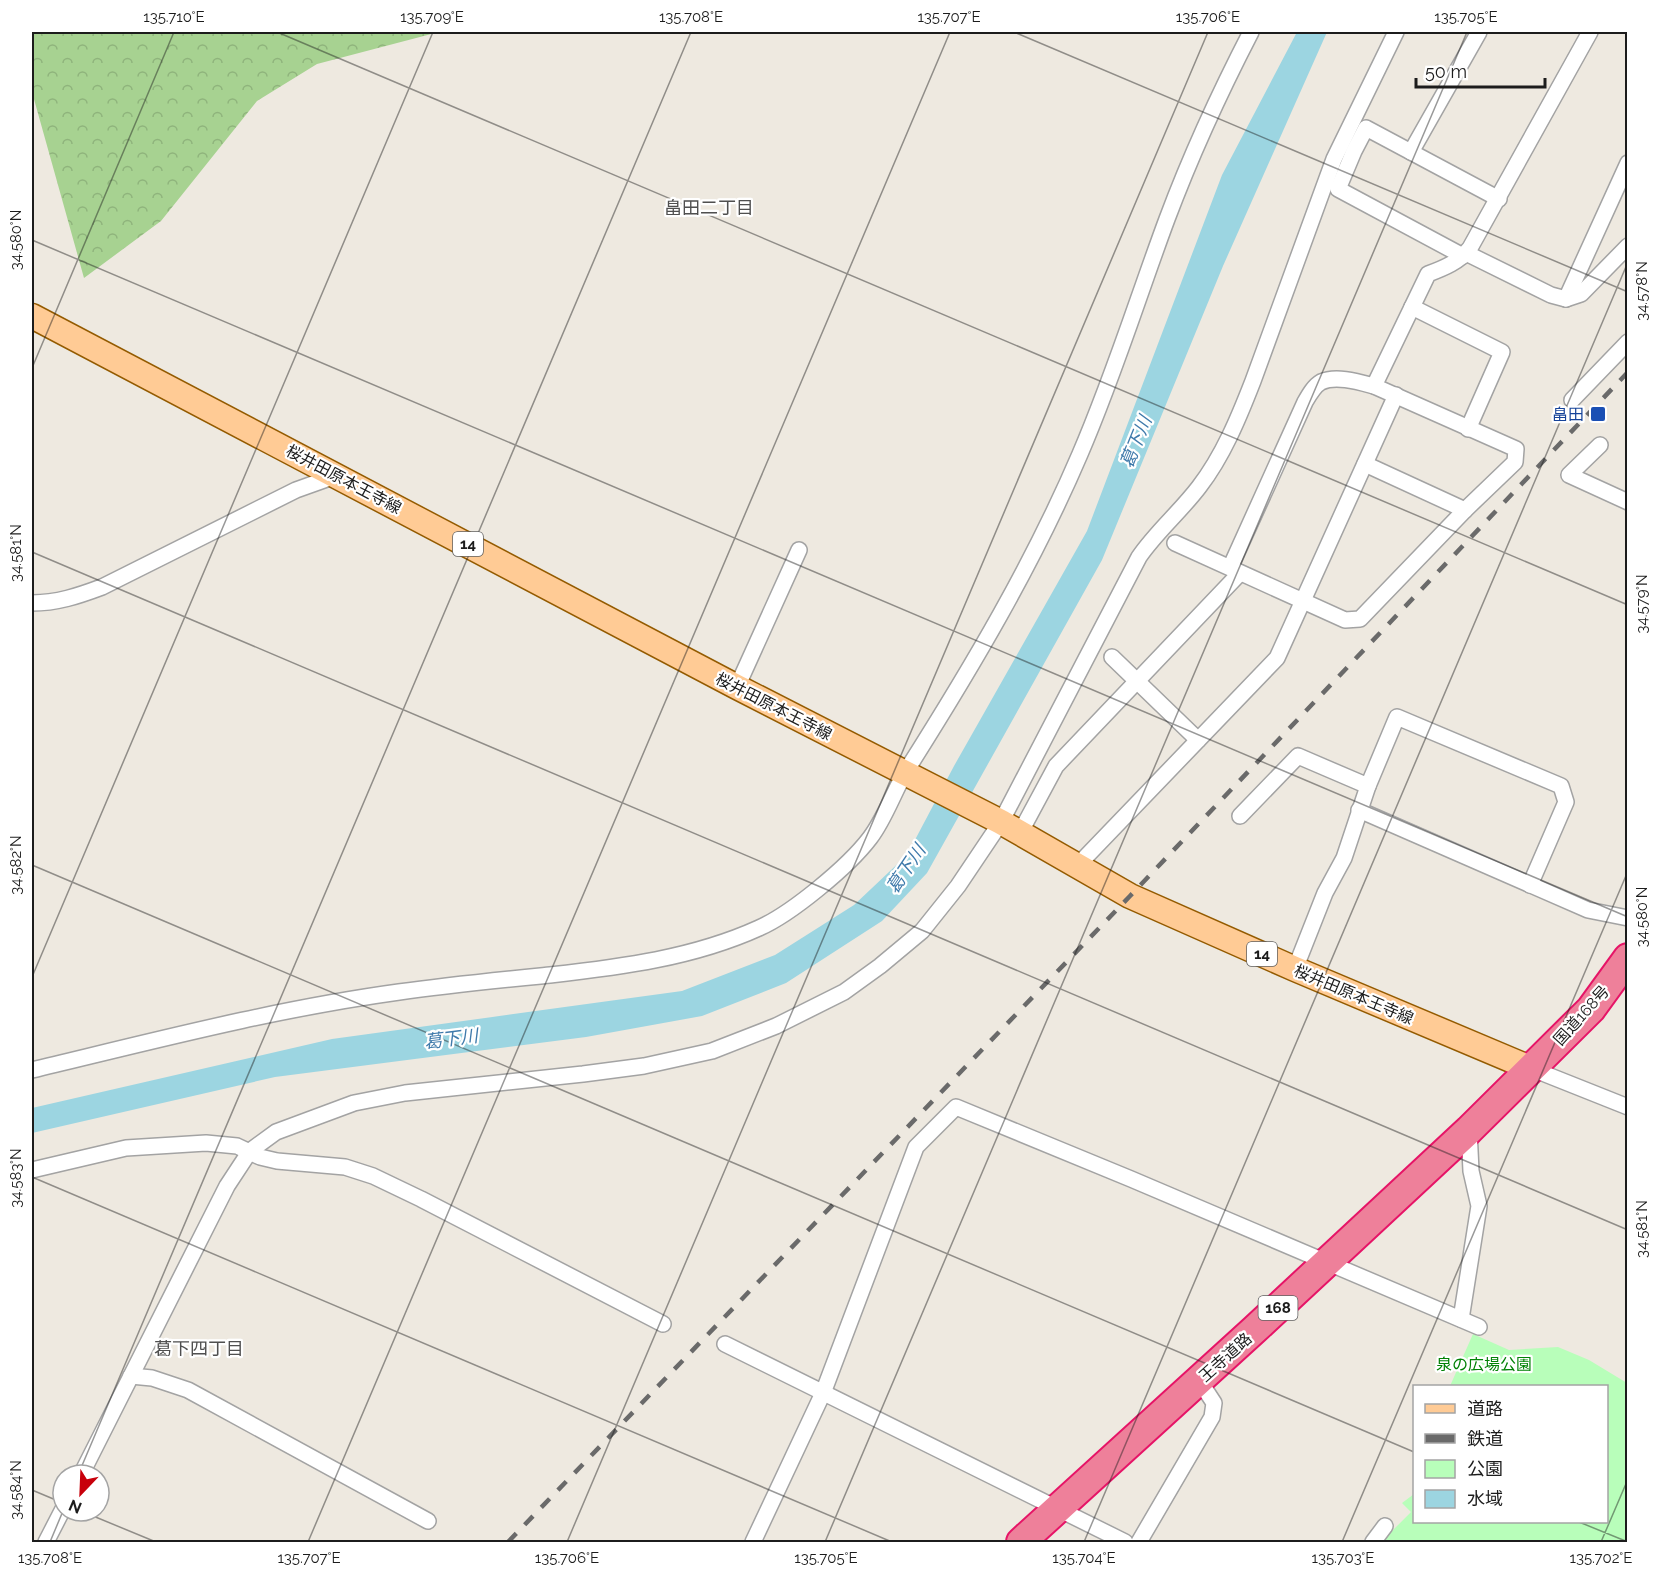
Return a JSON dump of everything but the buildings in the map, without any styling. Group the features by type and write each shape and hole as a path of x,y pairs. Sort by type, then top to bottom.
{"highway":[{"name":"国道168号","path":"1530,1068 1591,1009 1628,958"},
{"name":"王寺道路","path":"1021,1542 1469,1130 1530,1068"}],"main road":[{"name":"桜井田原本王寺線","path":"32,316 737,687 1010,827 1130,896 1295,969 1530,1068"}],"street":[{"path":"32,1070 196,1031 302,1009 395,993 643,963 700,949 762,927 803,900 838,871 869,838 884,816 905,773 980,653 1057,504 1081,452 1195,149 1251,32"},
{"path":"1010,827 1139,557 1201,485 1240,413 1334,159 1396,32"},
{"path":"1411,152 1479,32"},
{"path":"1374,386 1428,274 1445,268 1465,254 1499,199 1590,32"},
{"path":"1499,199 1366,128 1338,189 1465,254 1551,295 1566,299 1581,294 1628,246"},
{"path":"1566,299 1628,164"},
{"path":"1412,307 1502,352 1468,429"},
{"path":"1572,400 1628,342"},
{"path":"87,1463 227,1186 250,1151 276,1132 354,1103 405,1093 644,1066 712,1051 776,1026 844,992 922,931 1010,827 1056,766 1137,681 1235,570 1305,402 1319,383 1329,380 1354,381 1374,386 1516,449 1515,462 1465,510 1360,619 1345,621 1303,601 1235,570 1175,543"},
{"path":"1078,865 1277,658 1396,395"},
{"path":"1600,445 1569,475 1628,502"},
{"path":"1365,464 1465,510"},
{"path":"32,603 71,599 102,587 296,490 338,475"},
{"path":"737,687 800,550"},
{"path":"1112,657 1198,740"},
{"path":"1295,969 1325,893 1344,858 1368,786 1397,717 1561,786 1566,802 1530,885"},
{"path":"1240,816 1298,756 1368,786"},
{"path":"1359,810 1588,910 1628,918"},
{"path":"1530,1068 1628,1107"},
{"path":"753,1542 823,1393 916,1148 956,1107 1479,1326"},
{"path":"1461,1319 1479,1206 1471,1171 1469,1130"},
{"path":"32,1170 126,1148 206,1143 237,1146 260,1157 278,1161 345,1167 373,1176 421,1199 663,1324"},
{"path":"725,1344 1125,1542"},
{"path":"131,1376 152,1378 188,1390 428,1521"},
{"path":"1139,1542 1212,1417 1214,1403 1199,1380"},
{"path":"46,1542 56,1523"},
{"path":"1373,1542 1385,1526"}],"green space":[{"path":"32,32 439,32 317,64 257,101 161,221 84,278 32,92"},
{"name":"泉の広場公園","path":"1473,1334 1509,1350 1558,1347 1589,1360 1627,1383 1627,1542 1381,1542 1411,1512 1402,1503 1413,1495 1413,1523 1608,1523 1608,1385 1450,1385"}],"water":[{"name":"葛下川","path":"1297,32 1327,32 1223,266 1102,560 927,873 882,921 786,983 702,1016 586,1037 275,1077 32,1133 32,1108 332,1039 682,991 775,955 854,905 907,855 954,766 1087,531 1222,175"}],"railway":[{"path":"508,1542 1130,896 1628,372"}],"place":[{"name":"畠田","path":"1598,414"}],"district":[{"name":"畠田二丁目","path":"709,208"},
{"name":"葛下四丁目","path":"199,1349"}]}
